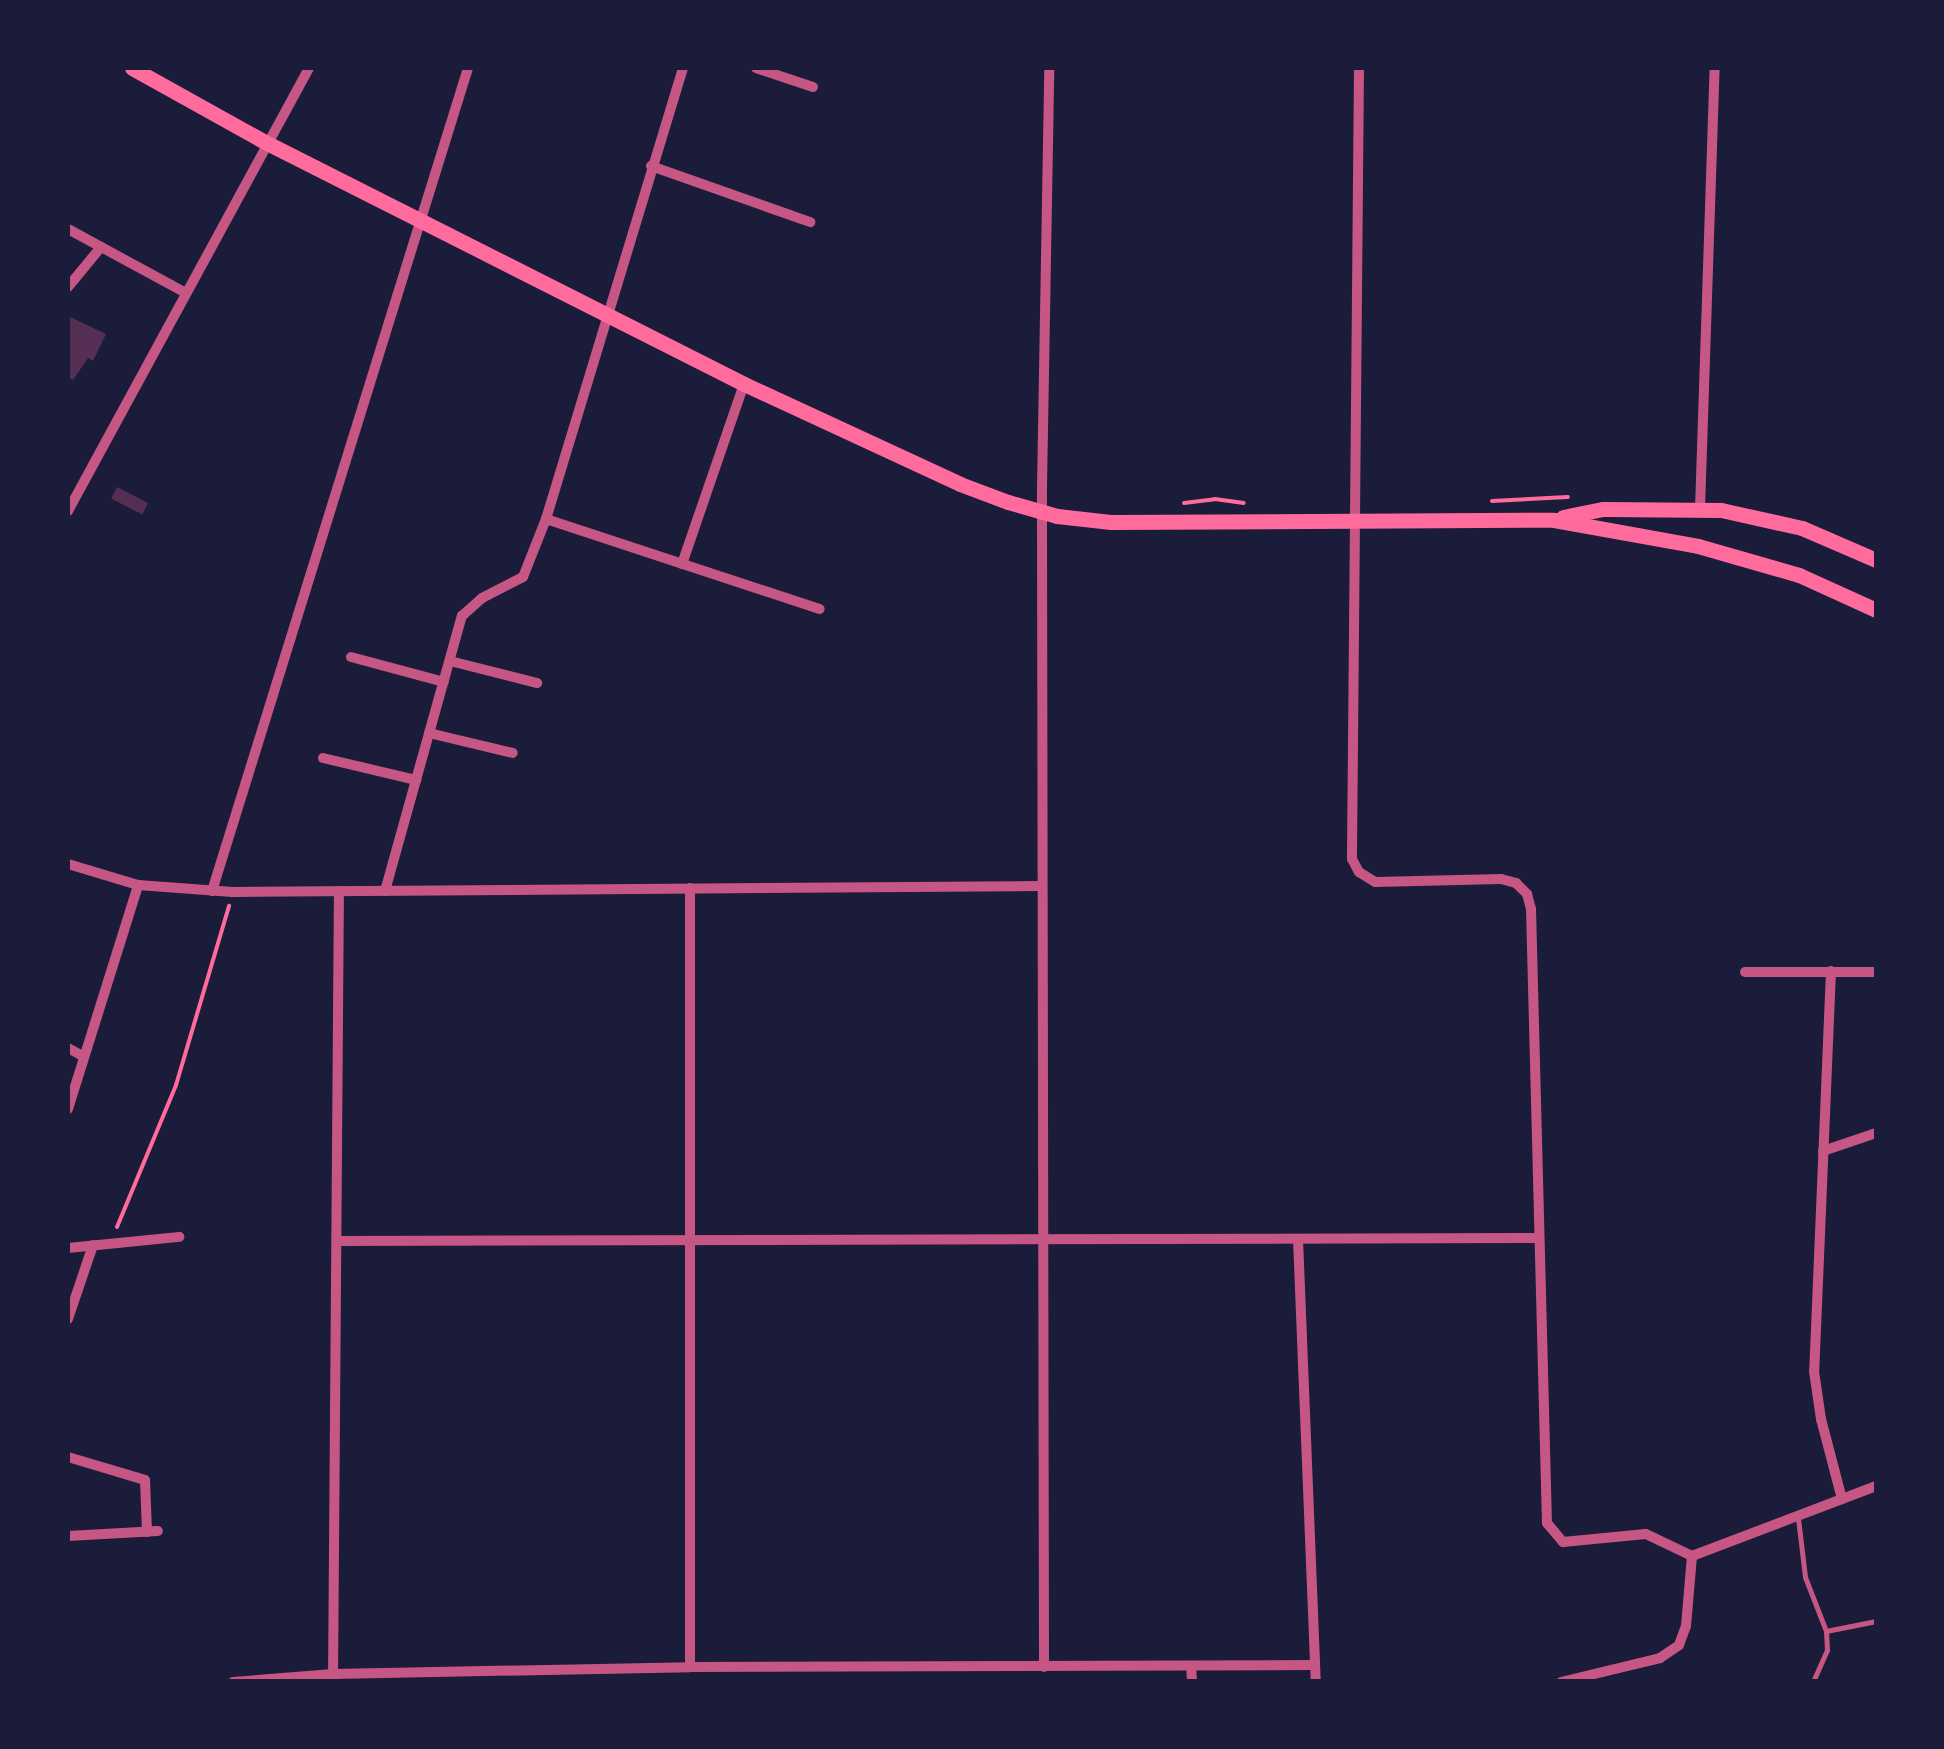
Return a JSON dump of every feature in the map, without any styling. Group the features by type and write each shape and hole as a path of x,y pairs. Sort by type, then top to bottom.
{"main road":[{"path":"132,68 267,143 744,384 960,484 1042,512 1111,522 1554,520 1698,546 1799,576 1876,610"},
{"path":"1554,520 1603,509 1700,509 1802,528 1876,560"}],"street":[{"path":"68,511 308,68"},
{"path":"212,891 468,68"},
{"path":"385,891 462,616 482,598 523,577 546,519 683,68"},
{"path":"756,68 813,87"},
{"path":"1044,1668 1042,512 1049,68"},
{"path":"1359,68 1352,859 1363,877 1375,882 1502,879 1516,883 1527,894 1532,909 1546,1511 1550,1530 1563,1542 1574,1544 1646,1534 1692,1556 1876,1486"},
{"path":"1700,509 1715,68"},
{"path":"651,166 810,222"},
{"path":"68,229 186,293"},
{"path":"68,286 101,247"},
{"path":"682,564 744,384"},
{"path":"546,519 820,610"},
{"path":"351,657 444,682"},
{"path":"450,661 537,683"},
{"path":"429,733 513,753"},
{"path":"322,758 416,780"},
{"path":"68,864 138,885 233,892 1042,886"},
{"path":"68,1109 138,885"},
{"path":"690,888 690,1667"},
{"path":"333,1678 339,891"},
{"path":"1831,971 1814,1371 1821,1420 1842,1498"},
{"path":"1746,972 1876,972"},
{"path":"68,1048 84,1057"},
{"path":"1823,1151 1876,1134"},
{"path":"68,1248 179,1237"},
{"path":"337,1241 1539,1238"},
{"path":"1298,1239 1316,1682"},
{"path":"68,1319 93,1245"},
{"path":"68,1457 145,1480 152,1531 68,1536"},
{"path":"1562,1682 1660,1658 1678,1646 1686,1626 1692,1556"},
{"path":"233,1682 690,1667 1315,1665"},
{"path":"1191,1666 1192,1682"}],"lane":[{"path":"1798,1515 1805,1578 1826,1631 1827,1650 1812,1682"},
{"path":"1826,1631 1876,1621"}],"path":[{"path":"1487,502 1586,496"},
{"path":"1170,506 1215,499 1252,505"},
{"path":"111,1244 176,1084 233,892"}],"building":[{"path":"68,316 106,334 93,361 88,358 73,380 68,377"},
{"path":"117,487 148,503 142,514 111,499"}]}
